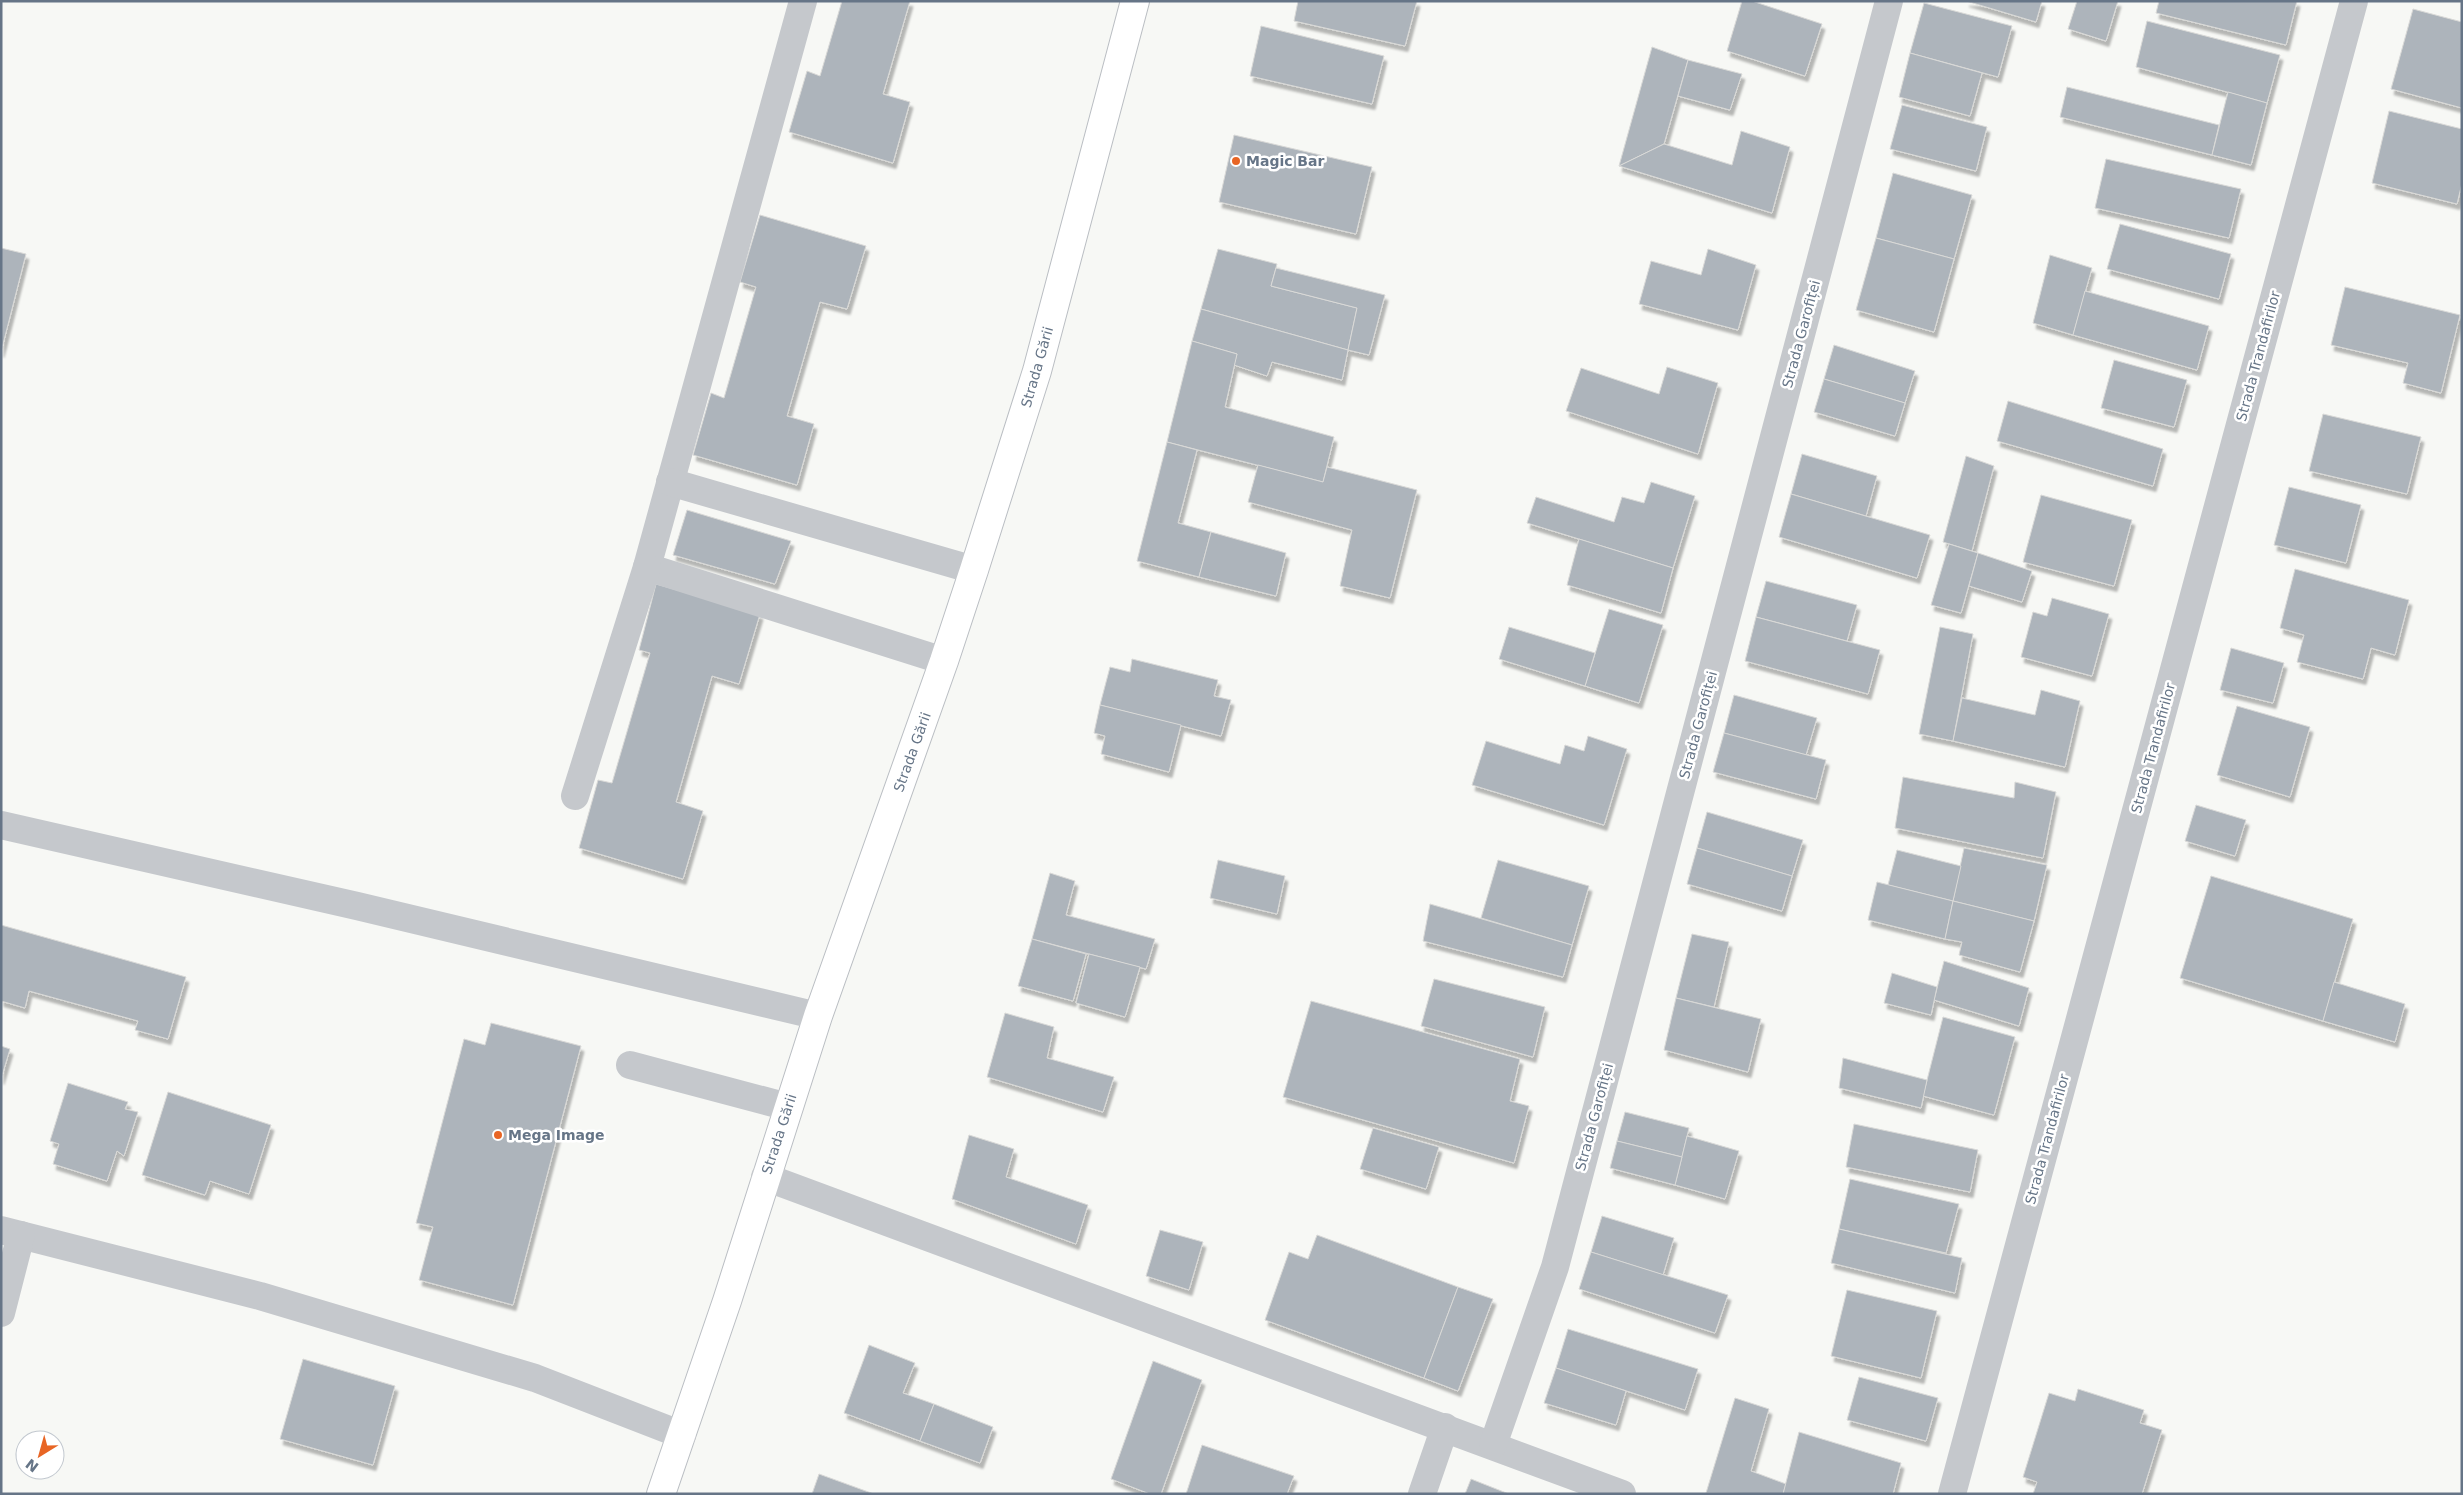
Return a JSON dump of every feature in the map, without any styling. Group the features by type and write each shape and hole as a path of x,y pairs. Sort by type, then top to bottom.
{"main road":[{"name":"Strada Gării","path":"661,1494 682,1435 818,1016 944,661 974,570 1037,371 1136,1"}],"street":[{"path":"575,796 647,567 803,1"},
{"name":"Strada Garofiței","path":"1493,1445 1555,1267 1889,1"},
{"name":"Strada Trandafirilor","path":"1952,1494 2354,1"},
{"path":"670,482 974,570"},
{"path":"647,567 944,661"},
{"path":"1,825 367,908 818,1016"},
{"path":"630,1065 788,1107"},
{"path":"765,1177 1622,1494"},
{"path":"1,1313 11,1232 260,1296 516,1372 682,1435"},
{"path":"1422,1494 1445,1427"}],"building":[{"path":"842,1 910,1 883,94 910,102 893,163 789,132 807,71 820,76"},
{"path":"1298,1 1417,1 1405,46 1294,21"},
{"path":"1742,1 1752,1 1822,24 1805,76 1727,51"},
{"path":"1966,1 2042,1 2036,22"},
{"path":"2077,1 2118,1 2106,41 2068,29"},
{"path":"2159,1 2297,1 2286,45 2156,13"},
{"path":"1924,3 2012,26 1998,77 1910,53"},
{"path":"2413,9 2462,22 2462,108 2391,89"},
{"path":"2147,21 2280,55 2267,103 2136,67"},
{"path":"1261,26 1384,56 1372,104 1250,76"},
{"path":"1652,47 1688,60 1664,144 1619,166"},
{"path":"1910,53 1982,73 1970,116 1899,97"},
{"path":"1688,60 1742,74 1730,110 1678,96"},
{"path":"2067,87 2219,125 2212,155 2060,117"},
{"path":"2228,92 2267,103 2251,165 2212,155"},
{"path":"1902,105 1987,127 1976,171 1890,149"},
{"path":"2389,111 2462,129 2462,183 2457,204 2372,183"},
{"path":"1741,131 1790,147 1772,213 1619,166 1664,144 1732,165"},
{"path":"1234,135 1372,167 1356,234 1219,202"},
{"path":"2106,159 2241,189 2229,238 2095,208"},
{"path":"1893,173 1972,195 1954,259 1876,238"},
{"path":"760,215 866,246 847,309 820,302 787,416 814,424 797,485 693,455 711,393 724,398 756,287 740,282"},
{"path":"2120,224 2231,254 2219,299 2107,269"},
{"path":"1876,238 1954,259 1934,332 1856,310"},
{"path":"1,248 26,254 1,352"},
{"path":"1218,249 1277,264 1271,286 1357,308 1348,350 1201,309"},
{"path":"1708,249 1756,265 1738,330 1639,304 1651,261 1701,275"},
{"path":"2050,255 2092,268 2073,335 2033,323"},
{"path":"1276,268 1385,295 1369,355 1348,350 1357,308 1271,286"},
{"path":"2345,287 2460,315 2441,393 2403,383 2408,363 2331,345"},
{"path":"2085,291 2209,326 2197,370 2073,335"},
{"path":"1201,309 1348,350 1342,380 1272,362 1267,376 1234,365 1237,354 1192,341"},
{"path":"1192,341 1237,354 1225,407 1334,437 1323,482 1167,442"},
{"path":"1834,345 1915,371 1905,403 1824,379"},
{"path":"2114,360 2187,380 2174,427 2101,408"},
{"path":"1667,367 1718,383 1698,454 1566,411 1581,368 1659,394"},
{"path":"1824,379 1905,403 1895,436 1814,412"},
{"path":"2008,401 2163,449 2153,486 1997,441"},
{"path":"2323,414 2421,437 2407,494 2309,471"},
{"path":"1167,442 1197,450 1178,523 1211,532 1199,577 1137,561"},
{"path":"1802,454 1877,476 1866,516 1791,494"},
{"path":"1966,456 1994,466 1972,551 1943,542"},
{"path":"1258,465 1323,482 1327,467 1417,490 1390,598 1340,586 1352,530 1248,502"},
{"path":"1651,482 1695,496 1673,568 1527,523 1536,497 1614,522 1622,497 1644,503"},
{"path":"2289,487 2361,505 2346,563 2274,545"},
{"path":"1791,494 1930,535 1917,578 1779,537"},
{"path":"2041,495 2132,520 2114,586 2023,562"},
{"path":"687,510 791,541 775,584 673,555"},
{"path":"1211,532 1286,553 1276,596 1199,577"},
{"path":"1579,539 1673,568 1661,613 1567,585"},
{"path":"1949,544 1978,553 1961,613 1931,605"},
{"path":"1978,553 2032,571 2022,602 1969,586"},
{"path":"2295,569 2409,600 2395,655 2371,648 2363,679 2297,662 2304,635 2280,628"},
{"path":"1766,581 1857,605 1847,641 1756,617"},
{"path":"656,584 760,614 739,684 712,676 676,802 703,811 683,879 579,848 598,780 612,783 650,653 639,650"},
{"path":"2052,598 2109,614 2092,676 2021,657 2033,612 2047,616"},
{"path":"1609,609 1663,625 1639,703 1585,686"},
{"path":"1756,617 1880,650 1868,694 1745,661"},
{"path":"1509,627 1595,653 1585,686 1499,659"},
{"path":"1940,627 1973,634 1953,741 1919,734"},
{"path":"2231,648 2284,663 2273,703 2220,690"},
{"path":"1132,659 1218,680 1214,696 1231,700 1221,736 1100,705 1110,667 1130,672"},
{"path":"2041,690 2080,701 2065,767 1953,741 1962,698 2035,715"},
{"path":"1734,695 1817,718 1806,755 1724,733"},
{"path":"1100,705 1181,725 1169,772 1101,754 1105,736 1094,733"},
{"path":"2237,706 2310,727 2290,797 2217,775"},
{"path":"1724,733 1826,760 1816,799 1713,772"},
{"path":"1588,736 1627,749 1604,825 1472,785 1486,741 1560,764 1565,745 1584,751"},
{"path":"1903,777 2014,798 2015,782 2056,792 2043,858 1895,828"},
{"path":"2196,805 2246,820 2235,856 2185,841"},
{"path":"1707,812 1803,840 1792,876 1697,848"},
{"path":"1697,848 1792,876 1782,911 1687,884"},
{"path":"1964,848 2047,865 2034,921 1953,901"},
{"path":"1897,850 1961,866 1953,901 1888,885"},
{"path":"1218,860 1285,876 1277,914 1210,898"},
{"path":"1498,860 1589,886 1572,945 1481,918"},
{"path":"1050,873 1075,881 1066,915 1155,939 1146,969 1032,939"},
{"path":"2211,876 2353,919 2323,1021 2180,978"},
{"path":"1877,882 1953,901 1945,939 1868,920"},
{"path":"1953,901 2034,921 2020,972 1959,955 1962,942 1945,939"},
{"path":"1430,904 1572,945 1563,977 1423,941"},
{"path":"1,925 186,977 168,1039 135,1030 138,1021 29,991 25,1008 1,1001"},
{"path":"1692,934 1729,942 1714,1007 1676,998"},
{"path":"1032,939 1086,954 1073,1001 1018,986"},
{"path":"1089,954 1140,967 1125,1017 1076,1003"},
{"path":"1944,961 2029,988 2019,1026 1934,1000"},
{"path":"1892,973 1937,987 1931,1015 1884,1003"},
{"path":"1434,979 1545,1007 1533,1057 1421,1026"},
{"path":"2334,982 2405,1004 2395,1042 2323,1021"},
{"path":"1676,998 1761,1019 1748,1072 1664,1050"},
{"path":"1311,1001 1520,1059 1510,1101 1529,1106 1514,1163 1283,1097"},
{"path":"1005,1013 1054,1027 1047,1058 1114,1077 1103,1112 987,1077"},
{"path":"1943,1017 2015,1037 1994,1115 1923,1096"},
{"name":"Mega Image","path":"491,1023 581,1046 513,1305 419,1280 433,1227 416,1223 464,1039 485,1045"},
{"path":"1,1046 10,1049 1,1079"},
{"path":"1843,1058 1927,1080 1921,1108 1839,1088"},
{"path":"68,1083 128,1102 125,1109 138,1112 124,1156 117,1151 107,1181 53,1164 59,1144 50,1141"},
{"path":"168,1092 271,1125 249,1194 210,1181 205,1195 142,1175"},
{"path":"1625,1112 1689,1128 1682,1157 1617,1141"},
{"path":"1854,1124 1978,1150 1970,1192 1846,1167"},
{"path":"1373,1128 1439,1147 1426,1189 1360,1169"},
{"path":"969,1135 1014,1149 1006,1177 1088,1205 1076,1244 952,1199"},
{"path":"1687,1136 1739,1151 1725,1199 1675,1185"},
{"path":"1617,1141 1682,1157 1675,1185 1610,1168"},
{"path":"1850,1179 1959,1204 1946,1253 1839,1229"},
{"path":"1602,1216 1674,1238 1663,1275 1591,1252"},
{"path":"1839,1229 1962,1258 1955,1293 1831,1263"},
{"path":"1160,1230 1203,1242 1189,1290 1146,1276"},
{"path":"1317,1235 1458,1287 1424,1378 1265,1320 1289,1252 1308,1259"},
{"path":"1591,1252 1728,1295 1715,1333 1579,1289"},
{"path":"1458,1287 1493,1299 1458,1391 1424,1378"},
{"path":"1847,1290 1937,1311 1921,1378 1831,1356"},
{"path":"1568,1329 1698,1369 1685,1410 1556,1368"},
{"path":"869,1345 915,1363 903,1393 934,1404 920,1441 844,1413"},
{"path":"303,1359 395,1386 373,1465 280,1439"},
{"path":"1153,1361 1202,1380 1161,1494 1150,1494 1111,1479"},
{"path":"1556,1368 1626,1391 1616,1425 1544,1403"},
{"path":"1859,1377 1938,1398 1926,1441 1847,1420"},
{"path":"2078,1389 2144,1410 2140,1423 2162,1430 2142,1494 2033,1494 2037,1482 2023,1477 2049,1393 2075,1401"},
{"path":"1735,1398 1769,1409 1751,1471 1786,1484 1783,1494 1706,1493"},
{"path":"934,1404 993,1427 980,1463 920,1441"},
{"path":"1799,1432 1901,1463 1893,1494 1783,1494"},
{"path":"1202,1445 1294,1476 1287,1494 1186,1494"},
{"path":"819,1474 874,1494 812,1494"},
{"path":"1471,1479 1509,1494 1465,1494"}],"place":[{"name":"Magic Bar","path":"1236,161"},
{"name":"Mega Image","path":"498,1135"}]}
